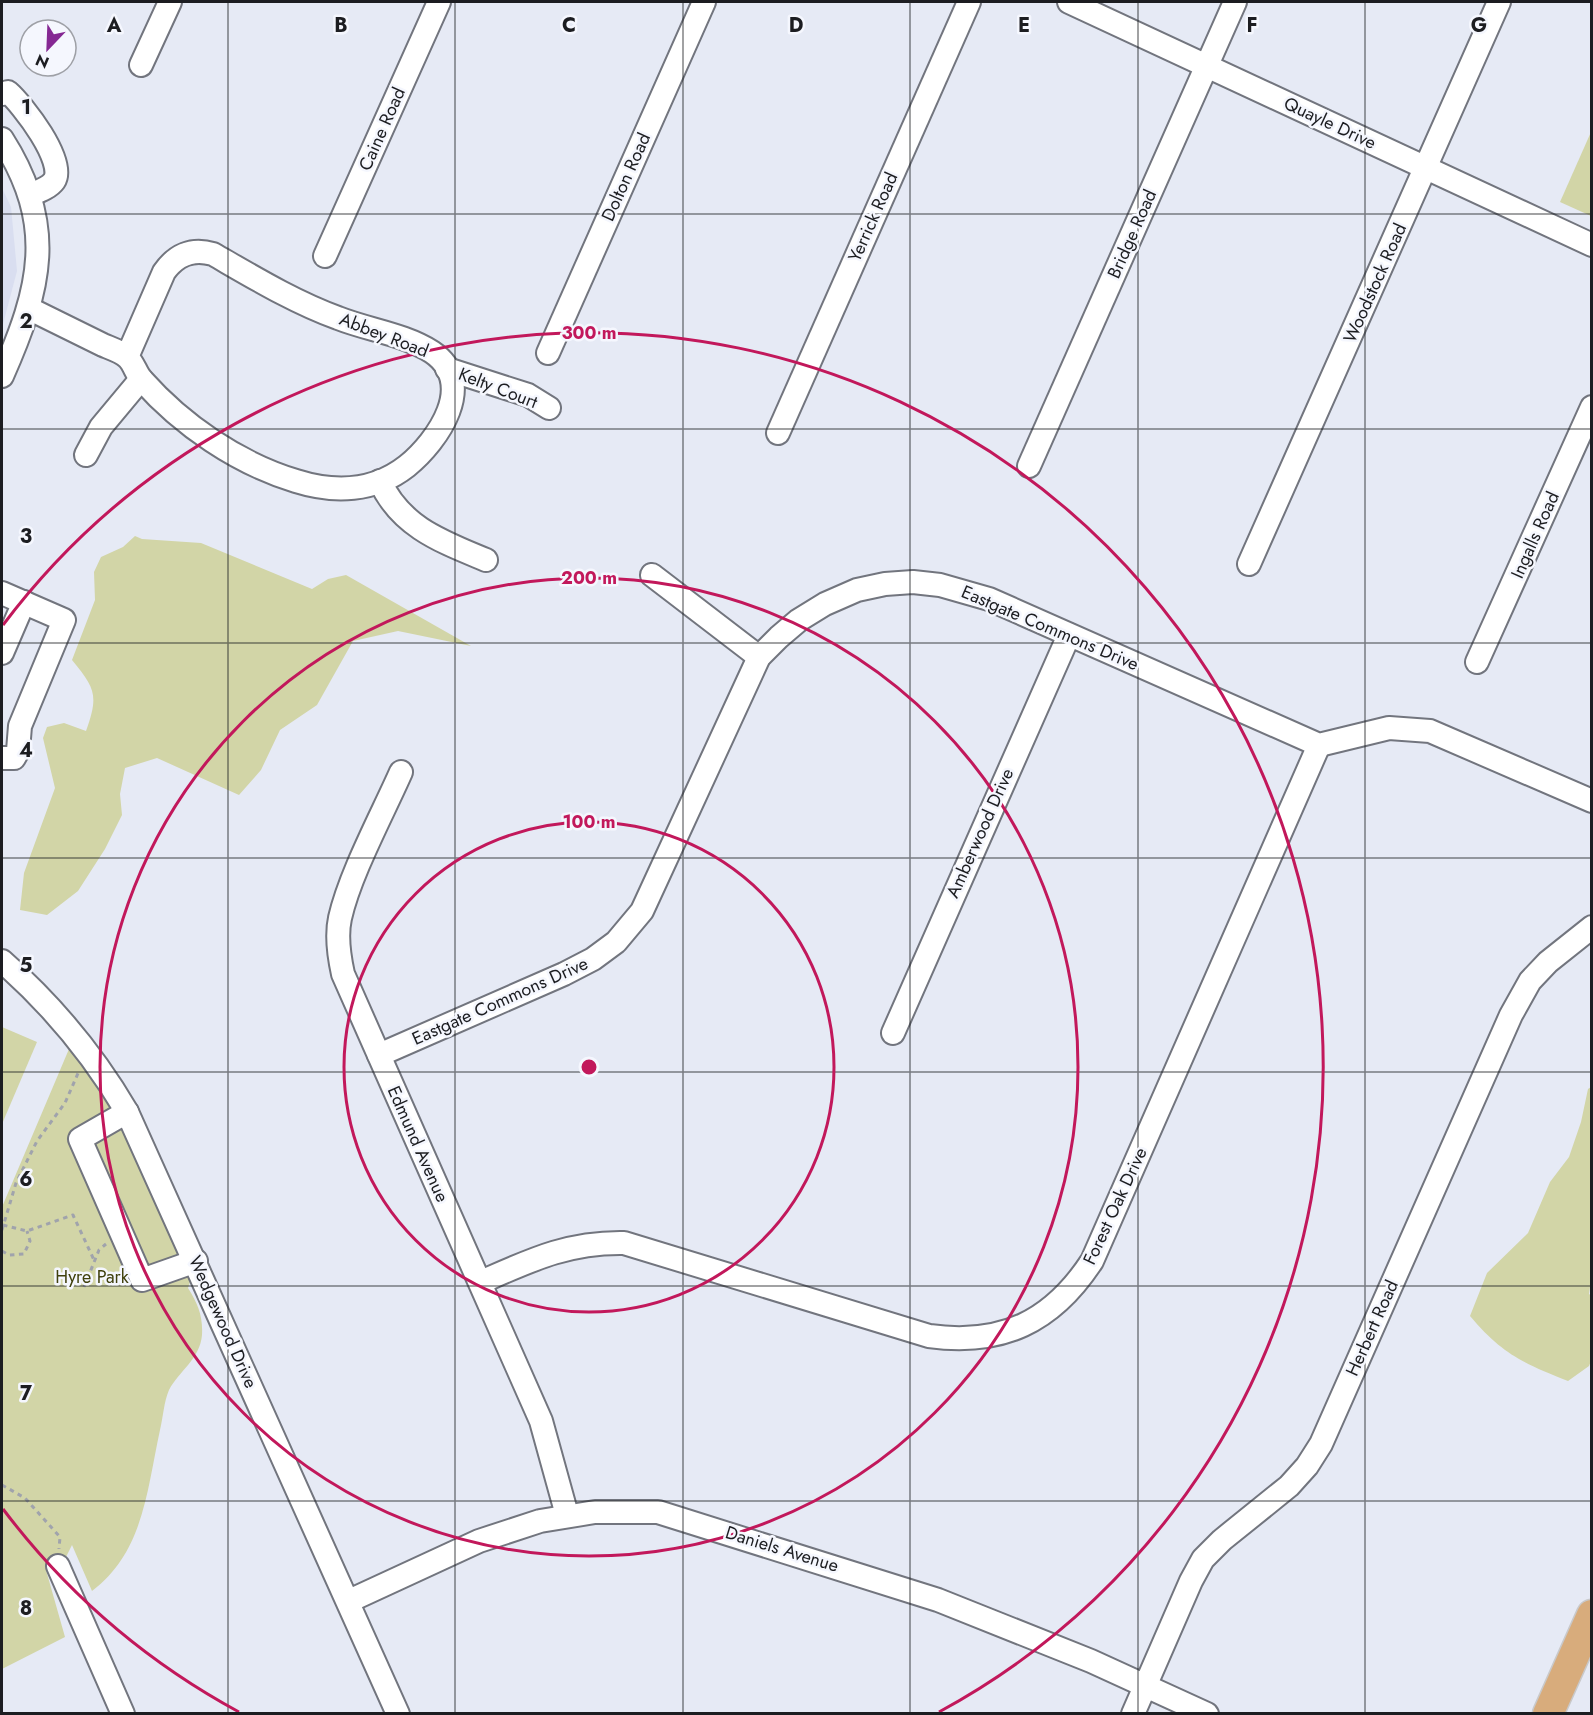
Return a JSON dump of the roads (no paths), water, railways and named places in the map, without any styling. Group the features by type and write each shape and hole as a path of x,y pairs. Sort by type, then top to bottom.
{"main road":[{"path":"1548,1713 1592,1615"}],"street":[{"path":"141,65 170,2"},
{"name":"Caine Road","path":"325,256 439,2"},
{"name":"Dolton Road","path":"548,353 704,2"},
{"name":"Yerrick Road","path":"778,433 969,2"},
{"name":"Quayle Drive","path":"1069,2 1592,245"},
{"name":"Bridge Road","path":"1029,466 1234,2"},
{"name":"Woodstock Road","path":"1249,564 1499,2"},
{"path":"2,94 8,92 19,102 52,154 58,168 50,185 30,195"},
{"path":"2,139 18,165 30,195 38,231 38,254 30,309 2,376"},
{"name":"Abbey Road","path":"200,251 213,254 288,295 337,318 422,346 433,352 447,369 452,399 444,423 430,444 410,464 380,482 346,490 293,481 258,467 224,449 192,427 141,379 127,357 171,261 185,254 200,251"},
{"path":"30,309 127,357"},
{"name":"Kelty Court","path":"447,369 528,395 549,408"},
{"path":"86,455 101,428 141,379"},
{"name":"Ingalls Road","path":"1477,662 1592,407"},
{"path":"380,482 392,505 423,531 486,560"},
{"path":"652,576 759,657"},
{"name":"Eastgate Commons Drive","path":"379,1055 564,974 593,959 626,932 649,900 759,657 799,620 825,604 857,590 885,584 913,582 965,590 1319,745"},
{"path":"2,593 64,620 20,726 18,751 14,758 2,758"},
{"path":"2,653 24,602"},
{"name":"Amberwood Drive","path":"893,1033 1069,635"},
{"path":"1319,745 1389,728 1430,731 1592,801"},
{"name":"Forest Oak Drive","path":"481,1282 534,1258 566,1247 596,1242 624,1243 929,1336 955,1339 984,1338 1015,1329 1036,1319 1069,1292 1092,1261 1319,745"},
{"name":"Edmund Avenue","path":"401,772 348,893 338,930 342,974 541,1421 567,1515"},
{"name":"Herbert Road","path":"1133,1713 1191,1581 1203,1559 1222,1540 1289,1486 1307,1466 1321,1444 1510,1015 1530,981 1548,962 1592,927"},
{"name":"Wedgewood Drive","path":"2,961 49,1005 87,1051 127,1112 196,1260 398,1713"},
{"path":"127,1112 80,1139 142,1280 196,1260"},
{"name":"Daniels Avenue","path":"349,1601 479,1541 512,1529 567,1515 630,1510 658,1512 938,1600 1207,1713"},
{"path":"58,1566 123,1713"}],"park label":[{"name":"Hyre Park","path":"92,1277"}]}
